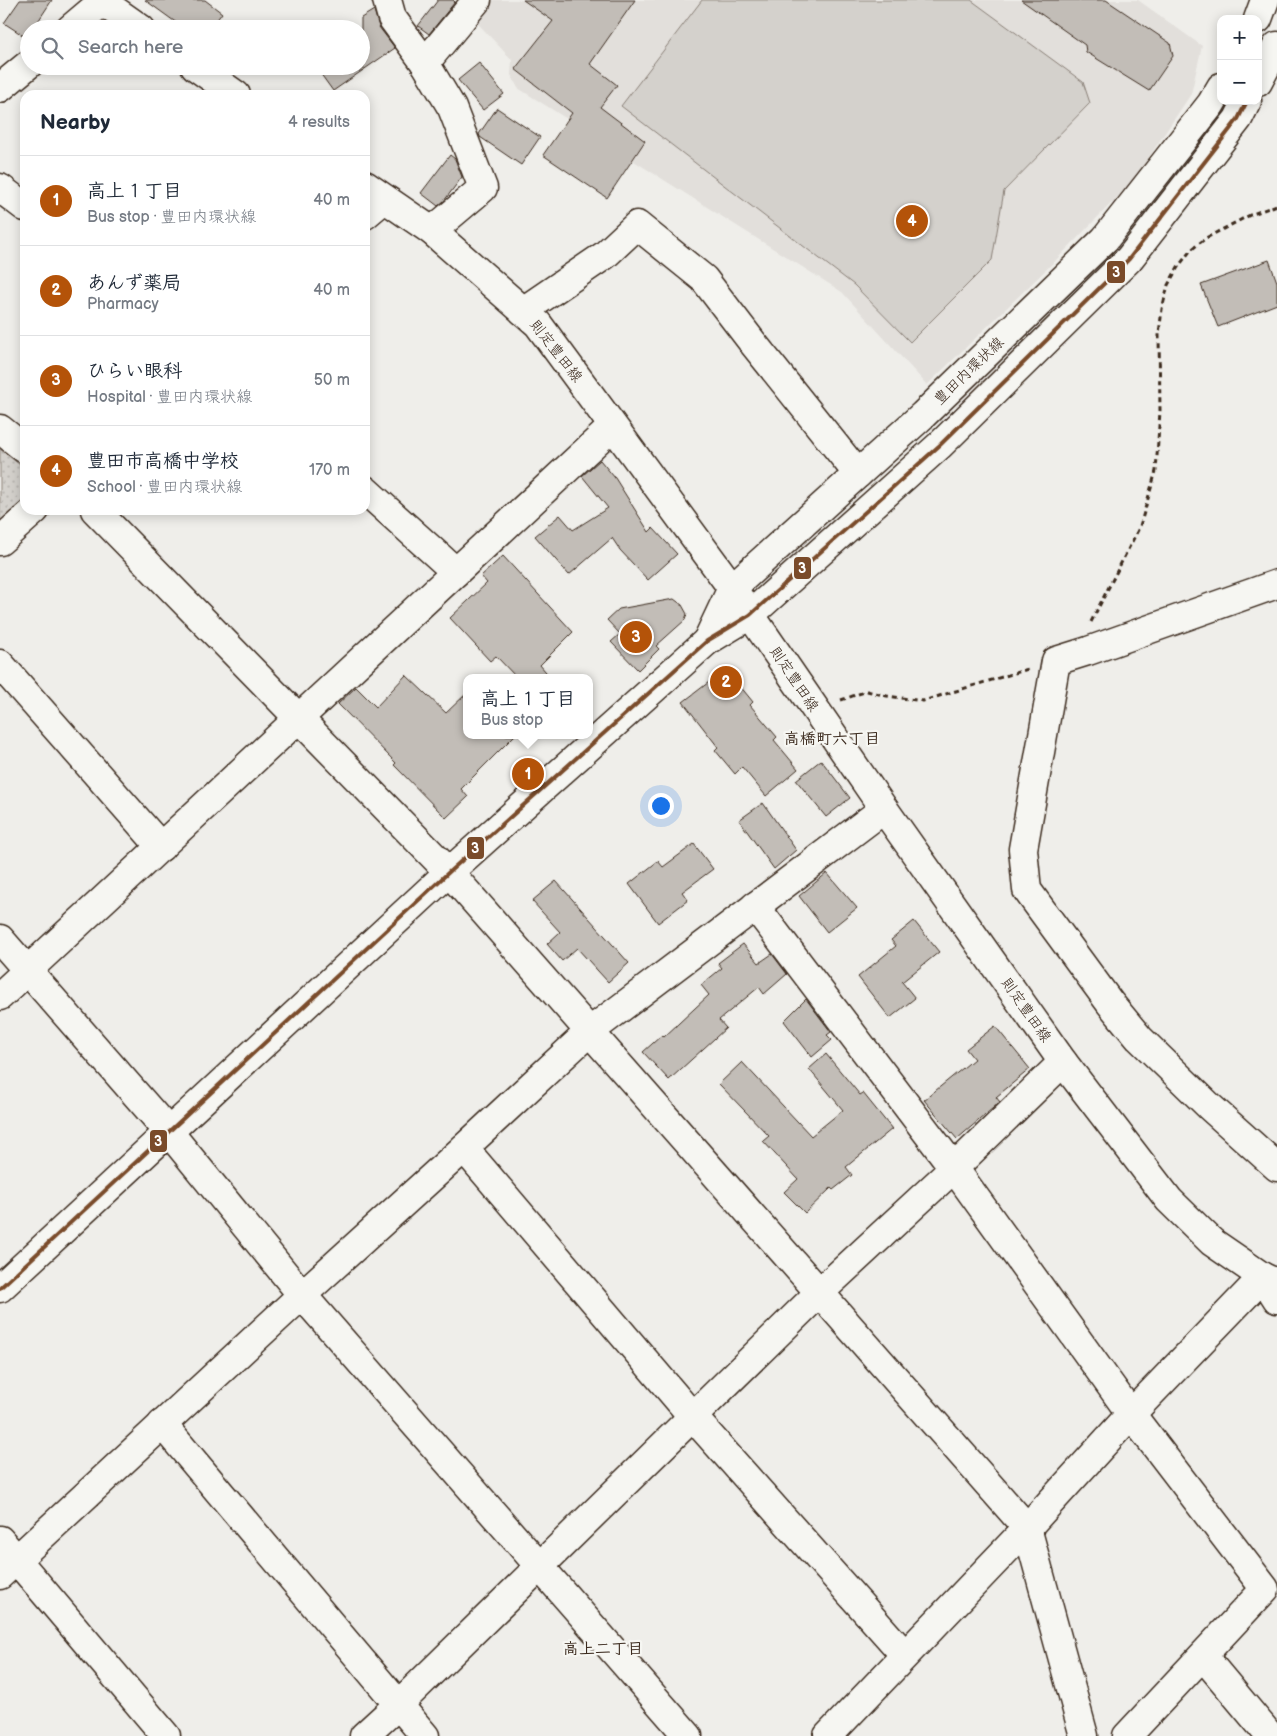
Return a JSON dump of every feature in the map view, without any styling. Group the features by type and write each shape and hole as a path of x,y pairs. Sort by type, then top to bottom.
{"street":[{"path":"387,0 392,18 425,63 457,120 483,188 432,232"},
{"path":"425,63 477,0"},
{"path":"1259,15 1265,0"},
{"path":"80,20 101,1 128,20"},
{"path":"1262,74 1277,46"},
{"path":"0,88 20,71"},
{"path":"208,75 229,90"},
{"name":"豊田内環状線","path":"706,641 732,588 923,415 1105,239 1217,94"},
{"name":"豊田内環状線","path":"0,1288 449,872 706,641 750,615 940,445 1129,259 1238,119 1245,105"},
{"path":"0,188 20,203"},
{"name":"則定豊田線","path":"371,200 432,232 538,324 732,588 884,809 1063,1062 1170,1200 1212,1242 1270,1280"},
{"path":"523,311 604,255 637,225 704,279 858,474"},
{"path":"0,996 612,427"},
{"path":"0,429 20,445"},
{"path":"370,495 456,572"},
{"path":"0,541 30,515"},
{"path":"100,515 449,872 1027,1528 1084,1736"},
{"path":"1277,584 1056,661 1023,849 1027,890 1110,1003 1139,1038 1209,1106 1277,1167"},
{"path":"0,664 161,847"},
{"path":"166,1736 5,1558 162,1424 589,1032 884,809"},
{"path":"755,906 954,1168 1131,1414 1271,1596 1204,1656 1127,1736"},
{"path":"0,939 168,1131 302,1295 688,1736"},
{"path":"364,1736 694,1417 819,1293 954,1168 1063,1062"},
{"path":"464,1148 694,1417 904,1654"},
{"path":"828,1736 904,1654 1027,1528 1131,1414 1270,1280 1277,1299"},
{"path":"162,1424 425,1736"},
{"path":"1204,1656 1270,1736"}],"path":[{"path":"1088,651 1091,619 1140,526 1156,471 1160,410 1159,334 1162,309 1168,285 1178,267 1191,250 1206,238 1250,215 1277,205"},
{"path":"814,708 867,691 923,701 1056,661"}],"shaded area":[{"path":"480,0 1138,0 1202,46 1191,94 1133,181 1055,261 927,385 842,292 518,88 511,75 512,60 469,14"},
{"path":"702,0 971,0 1083,82 1090,103 1004,191 992,260 910,342 854,285 621,106"},
{"path":"0,449 20,465 20,509 0,526"}],"building":[{"path":"20,0 52,0 39,20 20,20 20,33 4,23"},
{"path":"145,0 205,0 222,13 217,20 173,20"},
{"path":"438,0 453,0 455,2 429,34 418,26"},
{"path":"523,0 635,0 590,64 617,85 600,107 645,141 607,198 543,155 572,113 515,69 553,21"},
{"path":"1021,0 1106,0 1170,43 1173,56 1149,91 1086,52 1085,45"},
{"path":"374,10 379,27 395,48 370,65 370,20 361,20 361,18"},
{"path":"479,63 504,94 483,110 458,80"},
{"path":"321,75 356,75 334,90 332,90"},
{"path":"497,108 540,137 521,165 480,137 479,134"},
{"path":"450,155 455,159 462,177 438,206 421,193"},
{"path":"1269,260 1277,282 1277,304 1218,327 1201,285"},
{"path":"600,460 615,478 649,532 653,528 677,554 648,580 620,550 612,538 569,575 535,536 560,515 573,530 608,508 582,476"},
{"path":"503,556 573,632 540,665 548,674 513,674 496,656 490,661 450,618 487,583 481,576"},
{"path":"674,599 682,605 687,614 685,620 656,646 659,649 638,670 611,642 620,634 607,620 619,609"},
{"path":"726,669 753,702 750,705 777,737 774,740 798,769 766,796 742,767 735,774 715,750 718,747 683,702"},
{"path":"406,675 446,713 463,697 463,739 511,739 461,789 468,797 446,818 394,765 396,763 338,704 356,687 376,707"},
{"path":"821,760 850,798 826,817 796,780"},
{"path":"763,803 796,850 774,869 739,820"},
{"path":"694,844 713,869 682,892 688,900 658,923 629,884 658,861 663,867"},
{"path":"827,873 857,908 827,932 799,896"},
{"path":"556,881 629,963 608,982 577,948 562,961 547,944 560,932 532,901"},
{"path":"914,921 939,952 902,982 915,998 890,1018 858,977 896,946 891,940"},
{"path":"743,944 759,963 772,954 787,974 764,994 759,987 719,1020 726,1028 669,1080 643,1052 662,1035 664,1037 709,995 701,985 722,968 718,963"},
{"path":"806,999 831,1032 827,1035 832,1040 812,1057 784,1021"},
{"path":"995,1026 1030,1069 996,1097 1000,1102 957,1139 924,1100 974,1059 966,1049"},
{"path":"826,1054 860,1095 863,1093 892,1129 846,1167 852,1175 833,1190 831,1188 805,1213 784,1192 798,1179 763,1141 769,1136 719,1084 742,1062 811,1136 843,1110 809,1069"}],"transit line":[{"name":"3","path":"0,1288 449,872 707,641 750,615 940,445 1129,259 1238,119 1245,105"}],"place":[{"name":"豊田市高橋中学校","path":"912,221"},
{"name":"ひらい眼科","path":"636,637"},
{"name":"あんず薬局","path":"726,682"},
{"name":"高上１丁目","path":"528,774"}],"district":[{"name":"高橋町六丁目","path":"832,739"},
{"name":"高上二丁目","path":"603,1649"}]}
